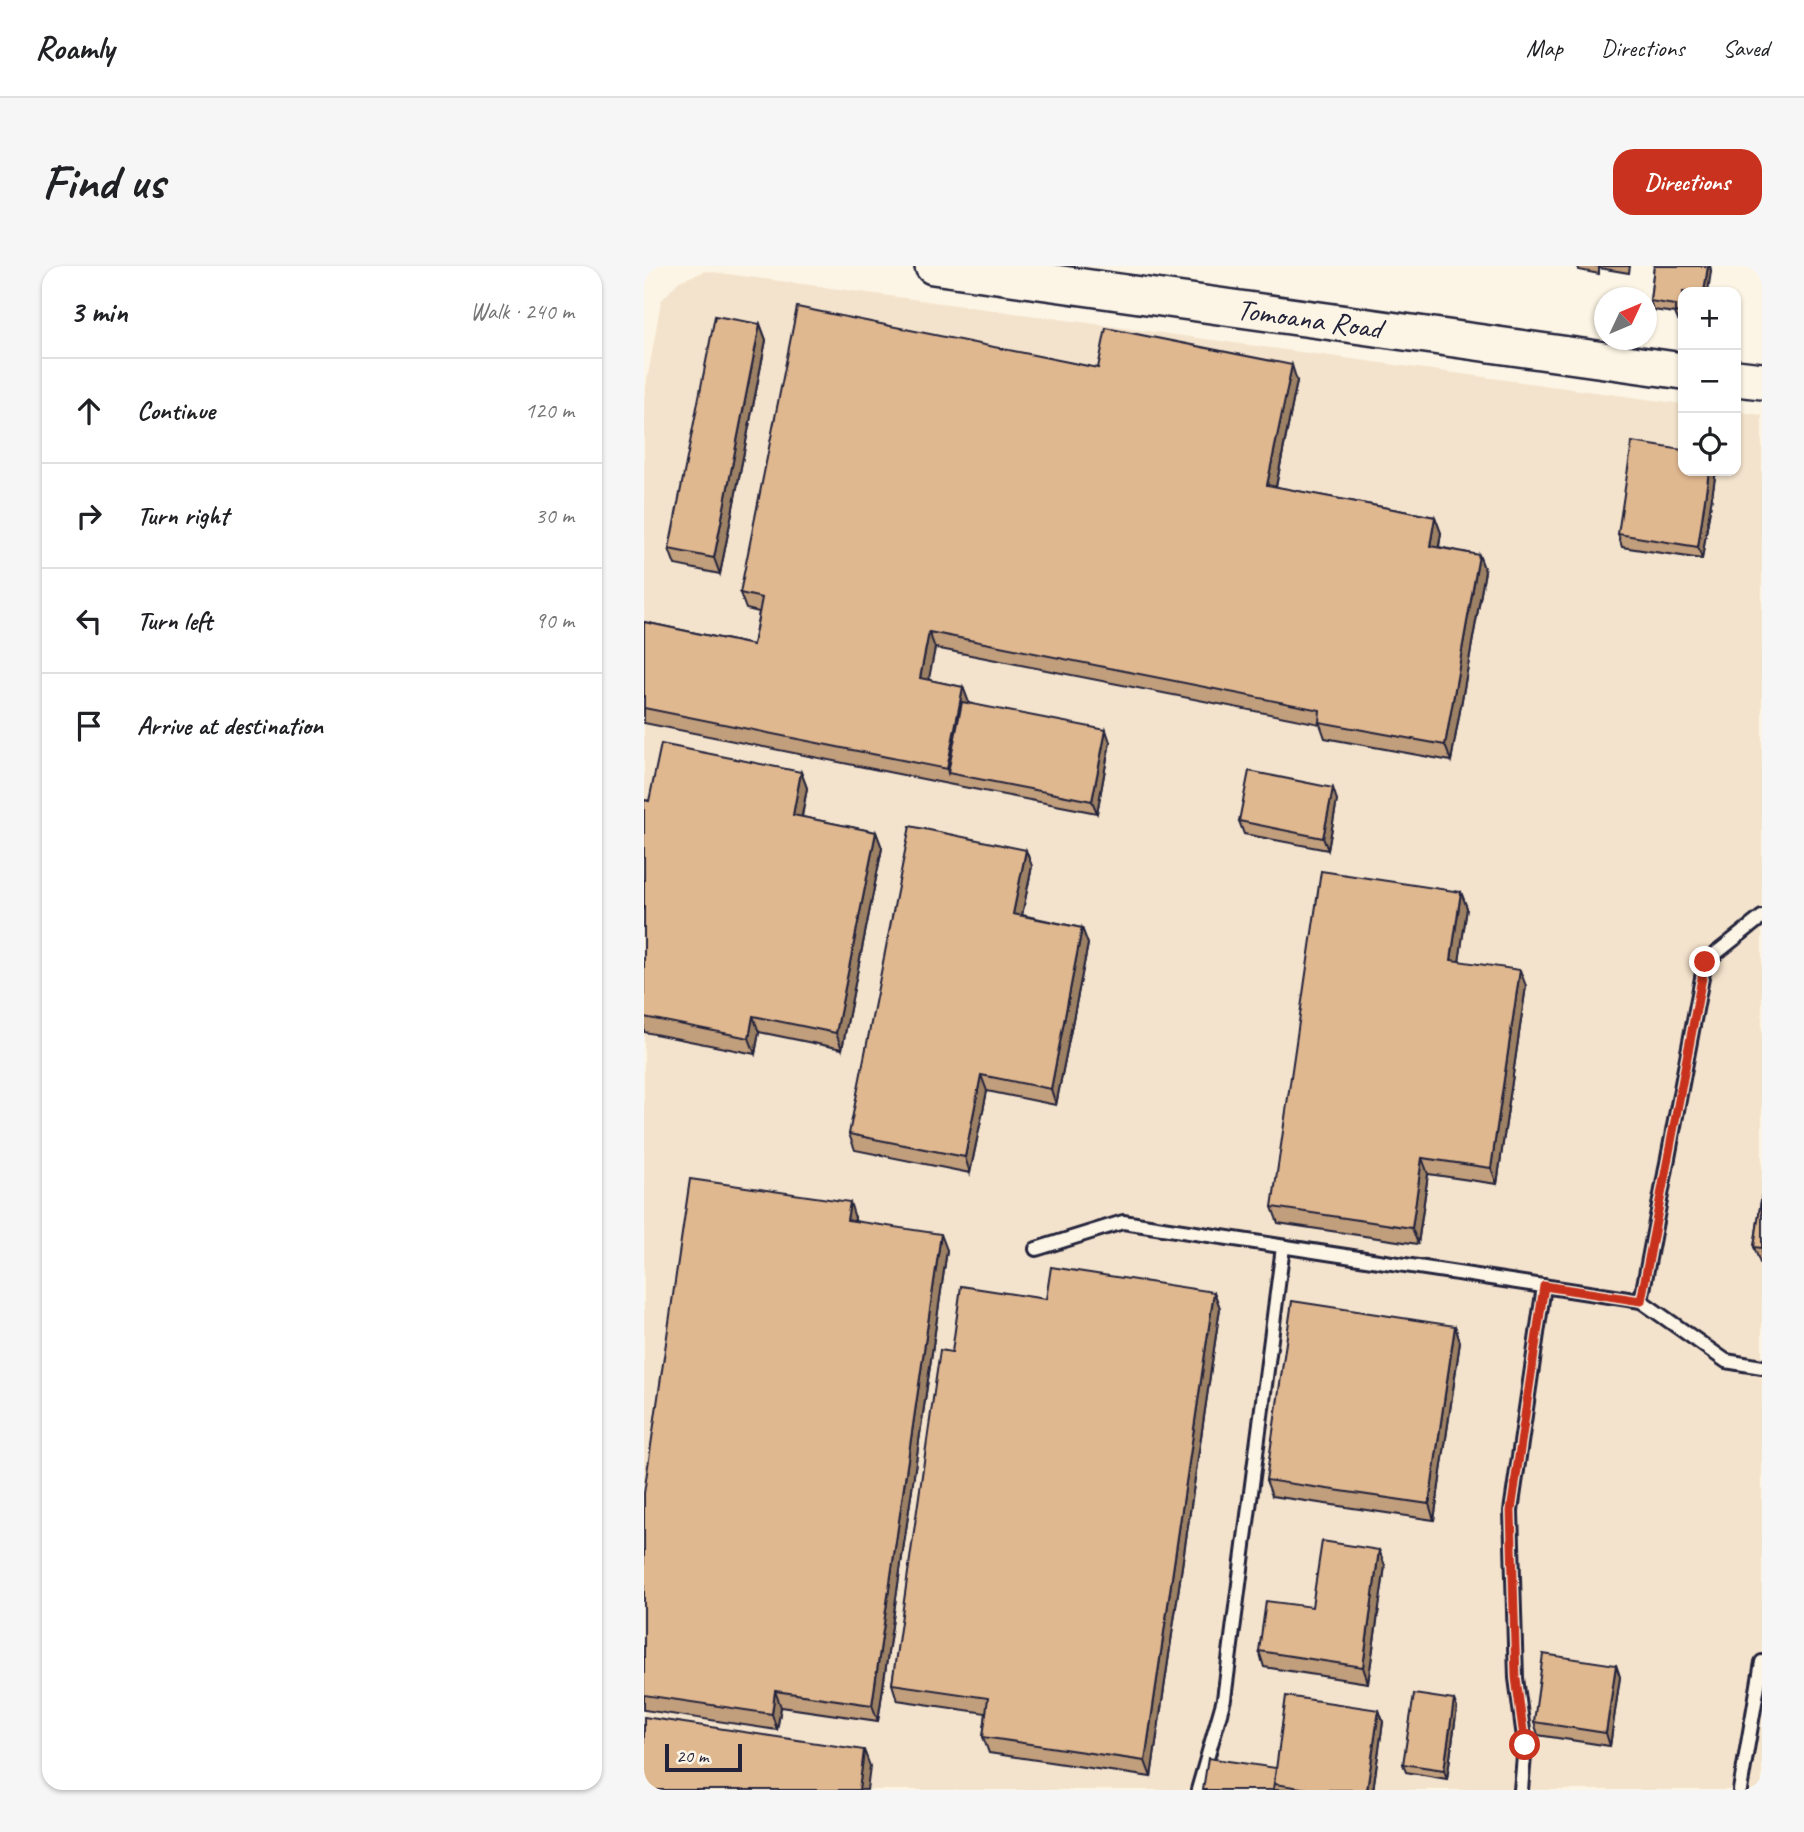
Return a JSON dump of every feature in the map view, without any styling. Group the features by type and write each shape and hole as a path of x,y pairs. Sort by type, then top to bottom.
{"street":[{"name":"Tomoana Road","path":"933,266 1678,370"},
{"path":"1741,379 1762,381"}],"lane":[{"path":"1641,1301 1705,962 1762,917"},
{"path":"1036,1249 1123,1222 1641,1301 1726,1362 1762,1367"},
{"path":"1198,1790 1224,1699 1283,1247"},
{"path":"1521,1790 1525,1745 1516,1678 1511,1511 1544,1286"},
{"path":"1740,1790 1762,1662"}],"shaded area":[{"path":"706,271 1678,403 1678,476 1741,476 1741,412 1762,415 1762,1790 644,1790 644,398 661,301 679,281"}],"building":[{"path":"1654,266 1708,266 1705,287 1678,287 1678,312 1675,312 1675,305 1657,302 1657,287 1652,287"},
{"path":"797,307 1098,368 1106,328 1292,365 1267,485 1435,517 1430,546 1479,555 1445,745 1319,722 1320,710 929,632 920,678 963,687 947,769 644,708 644,622 753,645 762,598 740,593"},
{"path":"715,316 760,324 714,558 669,549"},
{"path":"1632,442 1678,449 1678,476 1708,476 1698,547 1618,534"},
{"path":"962,702 1106,730 1092,801 948,773"},
{"path":"661,744 801,772 793,815 876,832 836,1033 753,1016 749,1038 644,1017 644,800 649,801"},
{"path":"1249,771 1333,788 1323,838 1239,821"},
{"path":"910,826 1026,850 1013,914 1082,928 1051,1089 981,1075 965,1157 849,1134"},
{"path":"1321,871 1461,892 1451,960 1520,970 1491,1168 1422,1158 1412,1228 1272,1207"},
{"path":"690,1179 850,1202 847,1220 941,1234 872,1705 775,1691 772,1714 644,1695 644,1493"},
{"path":"1762,1194 1762,1248 1754,1247"},
{"path":"1051,1267 1214,1292 1145,1761 983,1737 988,1698 892,1684 940,1350 952,1352 961,1286 1046,1299"},
{"path":"1292,1301 1455,1326 1429,1504 1266,1480"},
{"path":"1322,1541 1379,1550 1363,1667 1259,1651 1266,1601 1312,1607"},
{"path":"1543,1654 1616,1665 1606,1733 1534,1722"},
{"path":"1414,1694 1454,1700 1444,1770 1403,1764"},
{"path":"1286,1696 1379,1710 1367,1790 1315,1790 1274,1784"},
{"path":"644,1717 864,1750 859,1790 644,1790"},
{"path":"1208,1758 1276,1768 1273,1790 1203,1790"}],"route":[{"path":"1525,1745 1516,1678 1511,1511 1544,1286 1641,1301 1705,962"}]}
